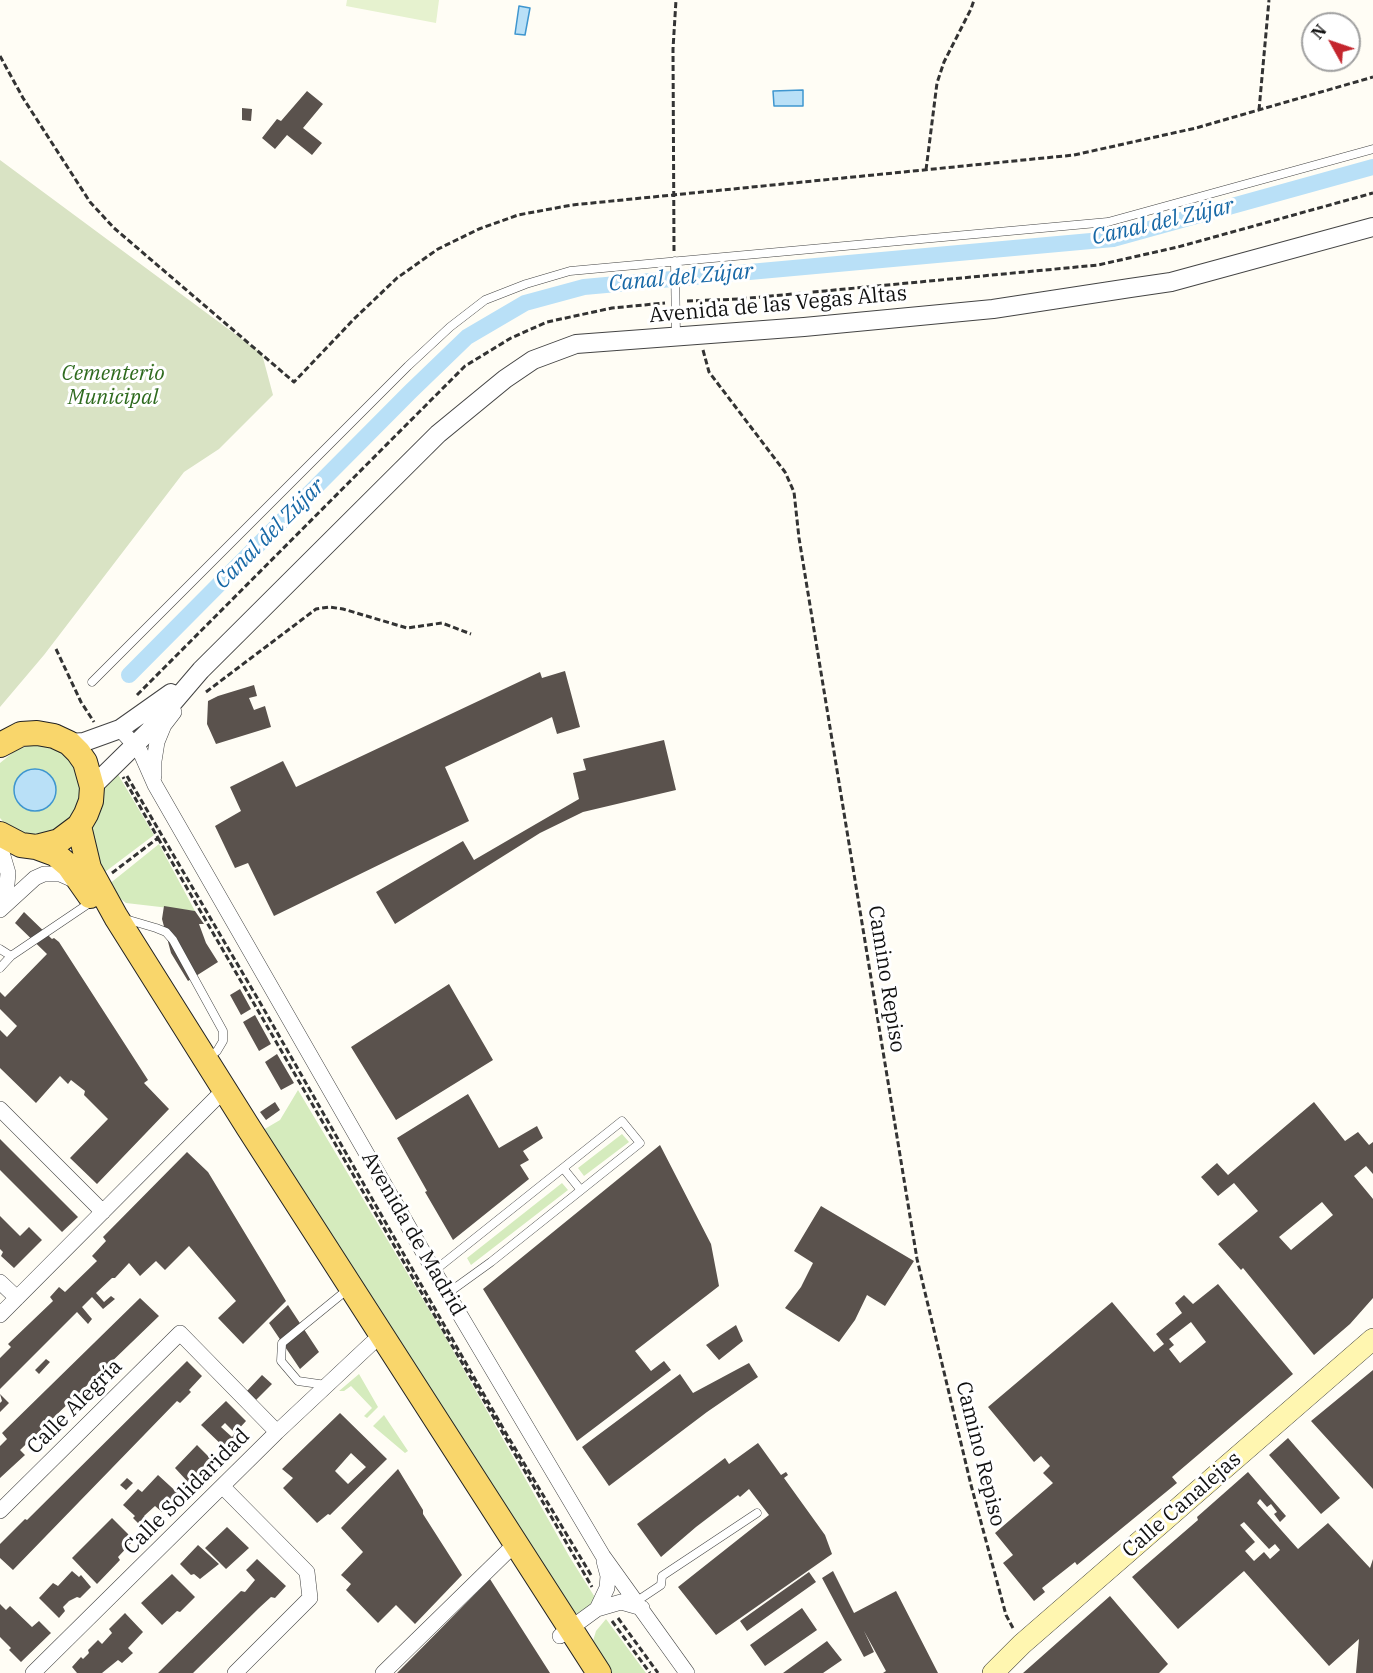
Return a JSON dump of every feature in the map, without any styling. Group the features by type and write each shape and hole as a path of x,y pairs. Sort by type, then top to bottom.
{"main road":[{"path":"2,742 21,735 37,733 54,736 69,743 86,762 92,787 91,801 79,826 59,841 36,847"},
{"path":"79,826 90,890 565,1632 599,1673"},
{"path":"0,834 21,845 36,847 55,854 116,917 200,1062 216,1098 372,1343 511,1547"},
{"name":"Calle Canalejas","path":"993,1673 1022,1644 1373,1339"},
{"path":"565,1632 583,1673"}],"street":[{"name":"Avenida de las Vegas Altas","path":"201,670 438,434 505,379 533,360 576,344 993,309 1171,282 1373,227"},
{"path":"154,785 157,742 164,725 201,670"},
{"path":"69,743 84,742 120,729 201,670"},
{"path":"92,787 135,745 201,670"},
{"path":"120,729 140,751 154,785"},
{"path":"119,762 128,760 154,785"},
{"name":"Avenida de Madrid","path":"154,785 434,1271 603,1556 687,1673"},
{"path":"0,846 8,873 7,885 0,903"},
{"path":"0,910 35,878 44,874 60,874 90,890"},
{"path":"0,1316 216,1098"},
{"path":"0,1109 103,1212"},
{"path":"0,1282 17,1298"},
{"name":"Calle Alegría","path":"0,1511 180,1333 277,1432"},
{"name":"Calle Solidaridad","path":"33,1673 277,1432 372,1343"},
{"path":"223,1487 307,1572 310,1598 235,1673"},
{"path":"383,1673 511,1547"},
{"path":"603,1556 608,1576 603,1604"},
{"path":"565,1632 603,1604 621,1602 639,1604"}],"lane":[{"path":"92,682 408,366 450,327 485,300 526,284 570,272 1108,222 1373,149"},
{"path":"675,261 676,337"},
{"path":"0,968 10,956 90,890"},
{"path":"116,917 156,927 166,932 174,940 223,1031 223,1041 218,1051 200,1062"},
{"path":"0,949 10,956"},
{"path":"434,1271 622,1120 640,1143 491,1262 448,1293"},
{"path":"563,1168 580,1190"},
{"path":"328,1385 298,1381 281,1360 282,1344 342,1294"},
{"path":"639,1604 661,1585 662,1576 757,1513"}],"path":[{"path":"675,261 673,49 676,0"},
{"path":"926,170 937,83 944,62 974,0"},
{"path":"1259,110 1269,0"},
{"path":"0,56 60,157 90,202 114,228 294,382 397,278 448,244 479,229 518,215 572,205 1074,155 1196,128 1373,77"},
{"path":"130,702 465,366 511,338 547,322 612,308 676,298 740,299 1098,265 1178,247 1373,193"},
{"name":"Camino Repiso","path":"700,335 709,372 785,472 794,492 799,538 917,1260 976,1507 1006,1615 1022,1644"},
{"path":"180,702 194,701 316,609 328,607 343,609 407,628 442,623 471,634"},
{"path":"56,649 81,702 102,736"},
{"path":"119,762 158,838 603,1604 650,1673"},
{"path":"119,762 256,996 603,1604 657,1673"},
{"path":"90,890 158,838"}],"green space":[{"path":"347,0 439,0 436,23 346,6"},
{"name":"Cementerio Municipal","path":"0,160 262,354 273,395 219,449 184,472 44,655 0,707"},
{"path":"30,745 45,746 58,751 70,761 77,773 81,788 79,802 72,816 62,827 48,834 34,836 19,833 0,818 0,763 16,750"},
{"path":"116,771 154,835 101,875 88,840 102,787"},
{"path":"159,844 195,911 126,903 113,893 108,885"},
{"path":"298,1090 443,1333 569,1556 596,1599 580,1615 573,1612 263,1130 280,1120"},
{"path":"622,1134 629,1142 584,1176 578,1168"},
{"path":"562,1183 568,1190 471,1265 467,1258"},
{"path":"359,1374 378,1407 367,1418 364,1416 372,1408 351,1386 344,1391 339,1391"},
{"path":"384,1415 408,1451 405,1453 373,1426"},
{"path":"606,1619 646,1673 612,1673 596,1651 593,1641 596,1631"}],"water":[{"path":"519,6 530,8 525,35 515,34"},
{"path":"803,90 803,106 774,106 773,91"},
{"path":"35,769 43,770 50,775 55,782 55,798 50,805 43,810 35,811 27,810 20,805 15,798 14,790 15,782 20,775 27,770"}],"building":[{"path":"307,91 323,104 303,128 322,143 312,155 287,135 275,149 262,138 277,119 281,121"},
{"path":"242,108 252,109 251,121 242,120"},
{"path":"565,671 580,727 557,734 552,717 445,767 469,821 274,916 248,863 235,868 215,826 241,811 230,787 283,761 296,787 540,672 542,678"},
{"path":"254,685 257,696 249,698 254,710 265,706 271,727 216,744 207,724 208,701"},
{"path":"664,740 676,790 583,812 540,833 395,924 376,892 463,841 474,860 579,799 573,773 586,770 583,759"},
{"path":"164,906 195,911 204,924 199,924 206,943 218,962 188,981 171,953 162,919"},
{"path":"24,912 52,939 59,942 148,1080 144,1083 169,1109 97,1184 70,1158 108,1119 84,1095 85,1091 71,1080 68,1084 60,1076 36,1103 0,1068 0,1030 7,1037 17,1026 0,1009 0,992 5,997 47,954 15,923"},
{"path":"449,984 493,1060 396,1120 351,1047"},
{"path":"240,989 251,1009 241,1015 230,995"},
{"path":"255,1015 271,1044 259,1051 243,1022"},
{"path":"277,1054 294,1083 281,1090 265,1062"},
{"path":"468,1094 499,1148 537,1126 543,1138 523,1151 529,1160 520,1165 529,1179 453,1240 397,1138"},
{"path":"275,1102 280,1110 266,1120 260,1112"},
{"path":"1314,1102 1345,1141 1358,1132 1369,1145 1373,1142 1373,1174 1366,1166 1354,1176 1373,1199 1373,1298 1350,1324 1314,1355 1243,1268 1241,1270 1218,1244 1258,1211 1234,1183 1218,1196 1201,1177 1217,1163 1228,1175","holes":["1322,1202 1333,1215 1291,1250 1279,1237"]},
{"path":"0,1139 78,1217 62,1232 0,1170"},
{"path":"660,1145 711,1244 719,1286 635,1351 651,1371 664,1361 671,1370 577,1441 483,1289"},
{"path":"187,1152 208,1172 286,1301 243,1344 218,1318 236,1301 189,1246 165,1270 156,1261 140,1276 129,1263 96,1293 104,1302 111,1296 115,1299 103,1309 92,1297 82,1307 92,1319 88,1324 77,1312 0,1389 0,1358 11,1347 8,1344 53,1301 50,1297 59,1287 65,1292 97,1261 92,1256 106,1241 103,1237"},
{"path":"821,1206 914,1261 885,1306 867,1295 855,1320 839,1342 785,1308 801,1287 813,1263 794,1251"},
{"path":"0,1216 20,1236 29,1227 42,1240 14,1268 1,1256 3,1252 0,1249"},
{"path":"1218,1284 1293,1374 1172,1477 1177,1483 1077,1565 1075,1562 1042,1588 1045,1592 1034,1601 1003,1563 1013,1555 995,1533 1053,1483 1043,1473 1050,1466 1041,1456 1034,1462 988,1407 1112,1302 1154,1352 1164,1344 1156,1334 1182,1313 1175,1303 1184,1295 1193,1304","holes":["1191,1322 1206,1342 1180,1363 1169,1349 1174,1345 1169,1339"]},
{"path":"140,1298 159,1316 20,1450 25,1455 0,1478 0,1446 7,1439 2,1433"},
{"path":"288,1305 319,1352 300,1369 269,1323"},
{"path":"736,1325 743,1341 719,1360 706,1345"},
{"path":"46,1359 50,1362 39,1374 35,1370"},
{"path":"187,1361 202,1376 189,1390 191,1392 180,1403 177,1401 13,1570 0,1558 0,1544"},
{"path":"749,1363 758,1377 707,1412 609,1486 582,1447 680,1374 693,1393"},
{"path":"1373,1370 1373,1489 1311,1421"},
{"path":"262,1375 272,1384 255,1401 246,1392"},
{"path":"0,1394 9,1403 0,1412 2,1401"},
{"path":"226,1401 246,1421 235,1433 238,1437 226,1449 201,1425","holes":["225,1423 235,1433 232,1437 221,1427"]},
{"path":"340,1413 387,1459 330,1515 328,1514 317,1523 283,1488 293,1478 282,1469","holes":["351,1453 366,1467 348,1484 335,1471"]},
{"path":"1288,1438 1340,1498 1321,1514 1269,1455"},
{"path":"758,1443 781,1475 786,1472 788,1475 784,1478 825,1535 832,1554 716,1635 678,1587 769,1515 749,1489 696,1527 661,1557 637,1524 725,1458 729,1464"},
{"path":"197,1445 212,1460 194,1477 194,1480 188,1482 175,1468"},
{"path":"398,1469 423,1510 423,1514 462,1575 415,1624 396,1605 378,1623 346,1590 351,1584 341,1575 363,1552 341,1528"},
{"path":"1248,1472 1286,1516 1280,1522 1271,1504 1267,1507 1260,1499 1257,1503 1298,1549 1328,1523 1370,1568 1373,1559 1373,1673 1356,1673 1359,1639 1329,1666 1244,1571 1178,1629 1132,1577 1198,1520 1197,1517","holes":["1244,1522 1269,1549 1275,1544 1280,1550 1270,1559 1264,1552 1254,1561 1245,1551 1255,1542 1240,1525"]},
{"path":"158,1475 181,1496 169,1509 167,1507 162,1512 155,1506 144,1516 146,1518 140,1525 133,1518 135,1516 123,1505 138,1489 142,1492"},
{"path":"127,1478 133,1483 126,1490 120,1485"},
{"path":"112,1518 134,1540 118,1557 120,1560 97,1584 72,1558"},
{"path":"227,1527 249,1548 226,1569 205,1548"},
{"path":"198,1545 219,1564 200,1579 194,1574 191,1575 180,1564"},
{"path":"257,1559 286,1586 275,1598 271,1597 259,1608 193,1673 158,1673 241,1591 245,1592 255,1580 246,1570"},
{"path":"72,1571 79,1577 81,1575 91,1587 80,1598 69,1601 63,1607 65,1611 59,1618 39,1598 53,1583 58,1586"},
{"path":"833,1571 854,1613 896,1591 938,1673 883,1673 886,1671 864,1631 874,1652 864,1657 822,1578"},
{"path":"809,1572 816,1582 747,1631 740,1621"},
{"path":"172,1574 195,1597 162,1625 141,1603"},
{"path":"490,1579 550,1673 397,1673"},
{"path":"1110,1596 1168,1664 1159,1673 1023,1673"},
{"path":"0,1604 6,1610 10,1606 32,1627 39,1621 51,1633 21,1662 0,1637"},
{"path":"802,1608 817,1630 765,1666 750,1645"},
{"path":"125,1613 143,1632 128,1648 133,1653 122,1663 118,1660 102,1673 77,1673 72,1667 81,1657 83,1659 89,1653 88,1650 98,1640 102,1644 112,1633 109,1629"},
{"path":"827,1641 842,1660 823,1673 783,1673"}],"waterway":[{"name":"Canal del Zújar","path":"129,675 467,337 525,303 584,287 1113,239 1373,167"}]}
